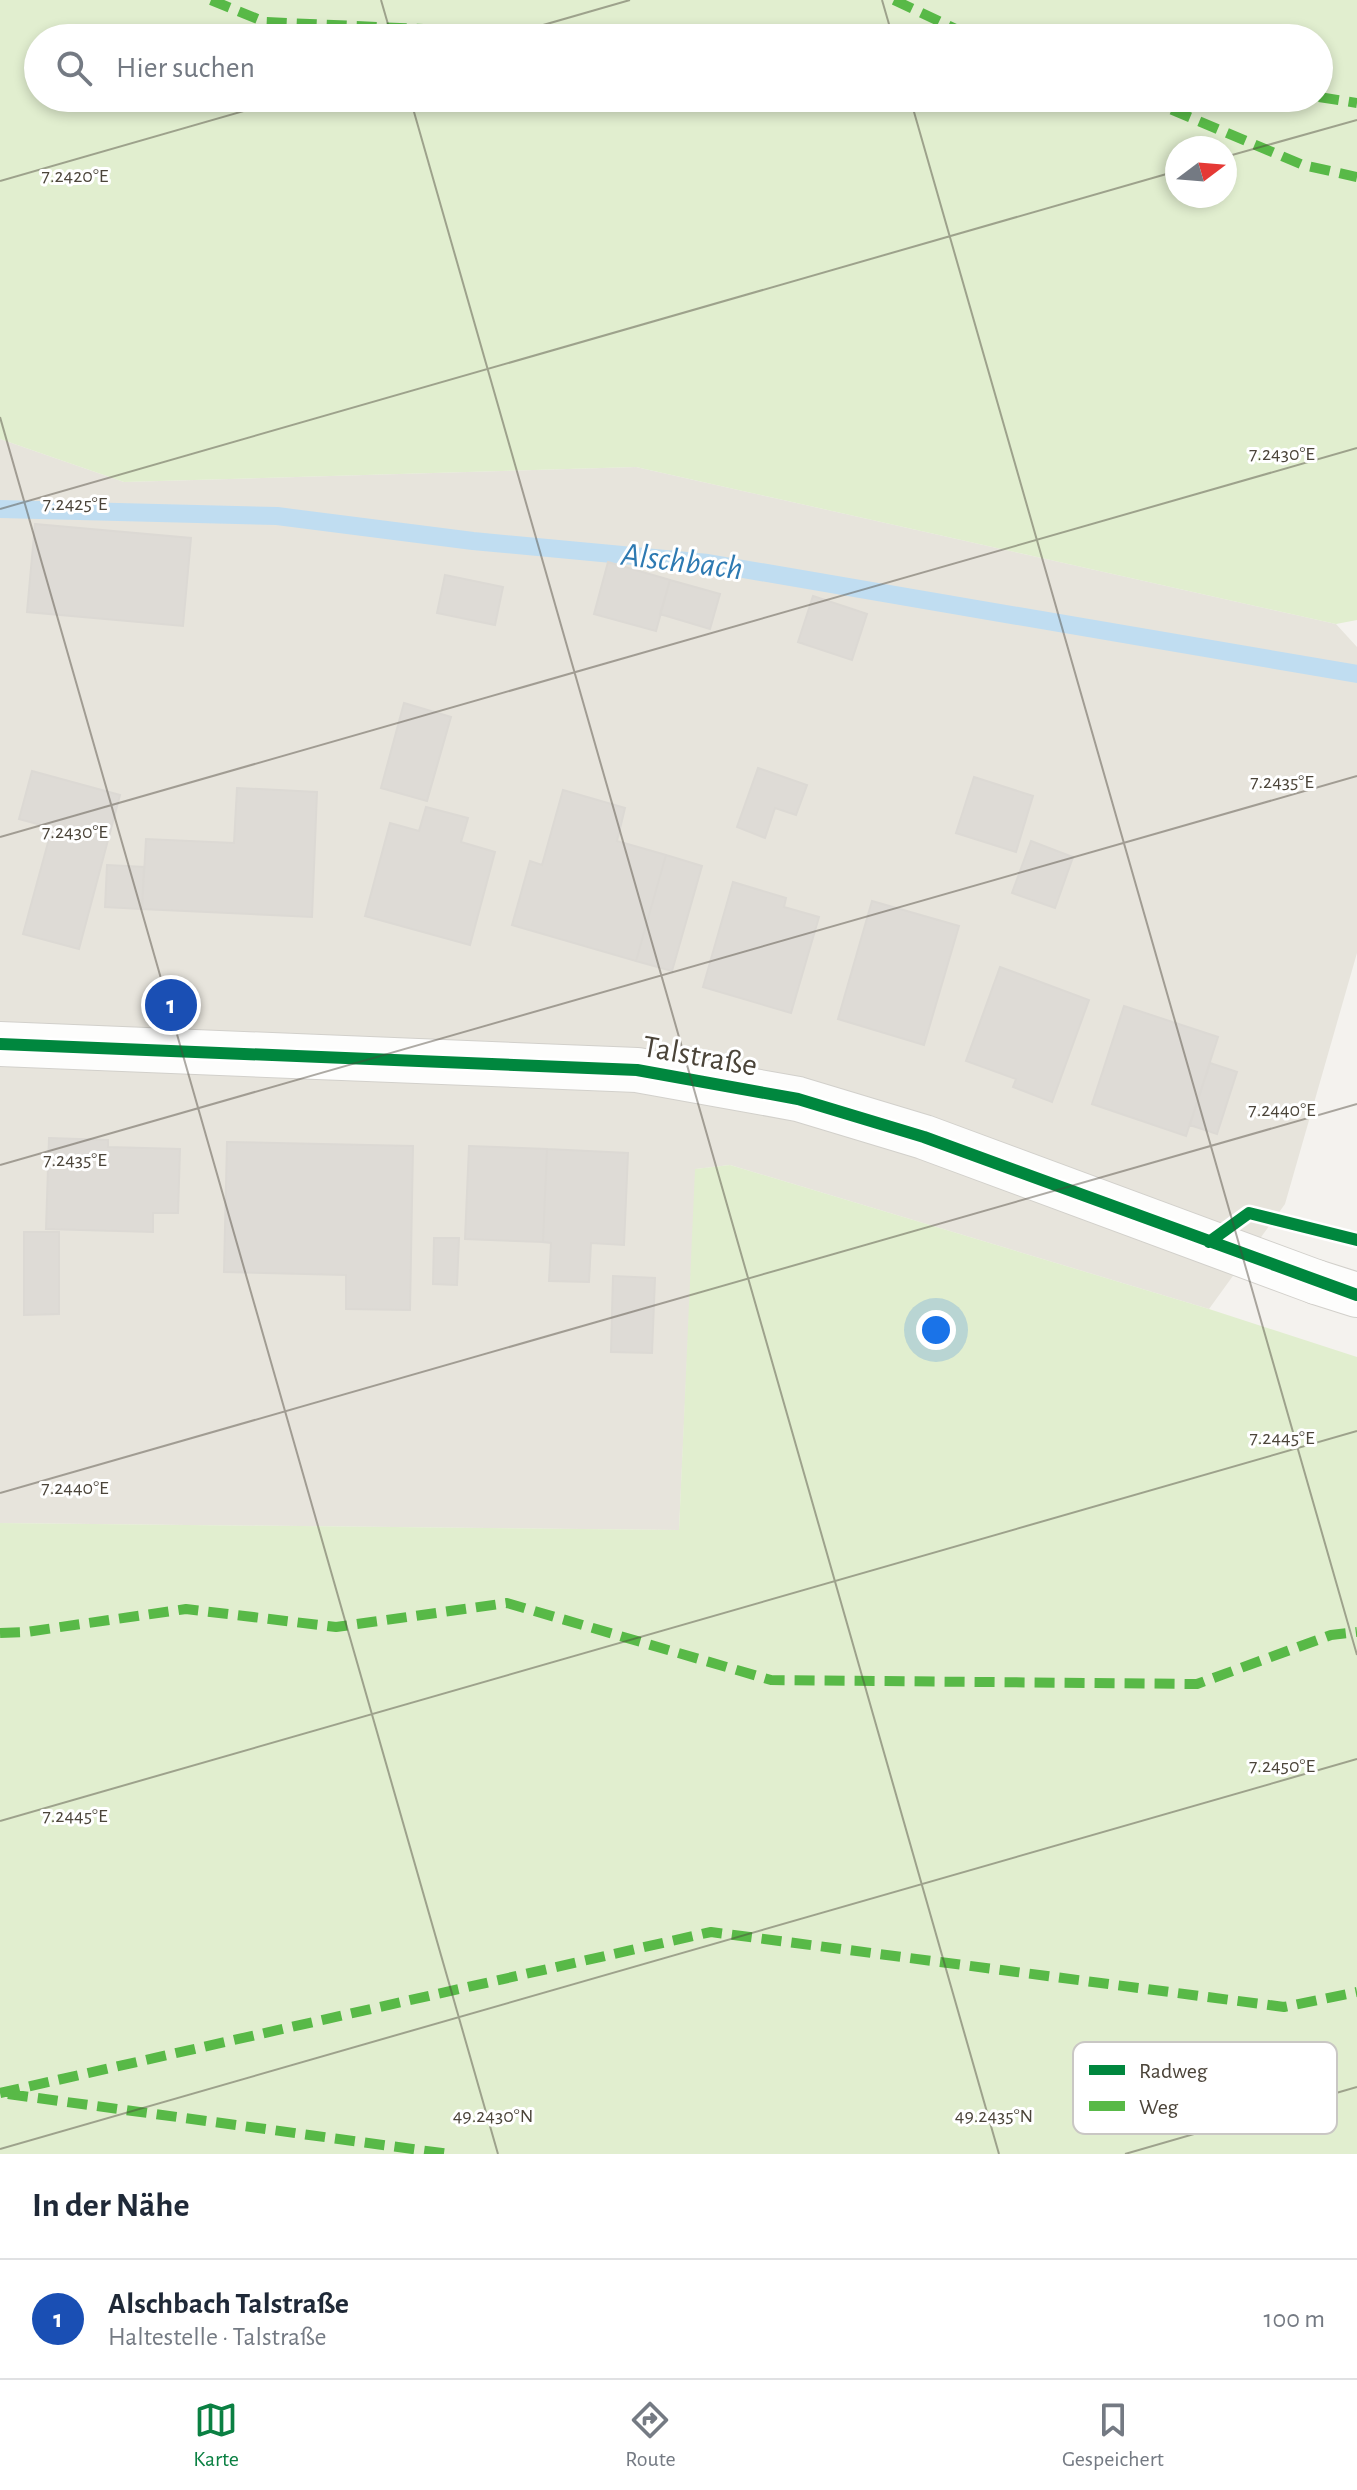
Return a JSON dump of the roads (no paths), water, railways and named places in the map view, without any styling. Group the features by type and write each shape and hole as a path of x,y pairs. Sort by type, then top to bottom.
{"street":[{"name":"Talstraße","path":"0,1044 637,1070 798,1099 924,1137 1357,1295"}],"waterway":[{"name":"Alschbach","path":"0,509 277,516 473,541 708,563 1357,674"}],"place":[{"name":"Alschbach Talstraße","path":"171,1005"}]}
